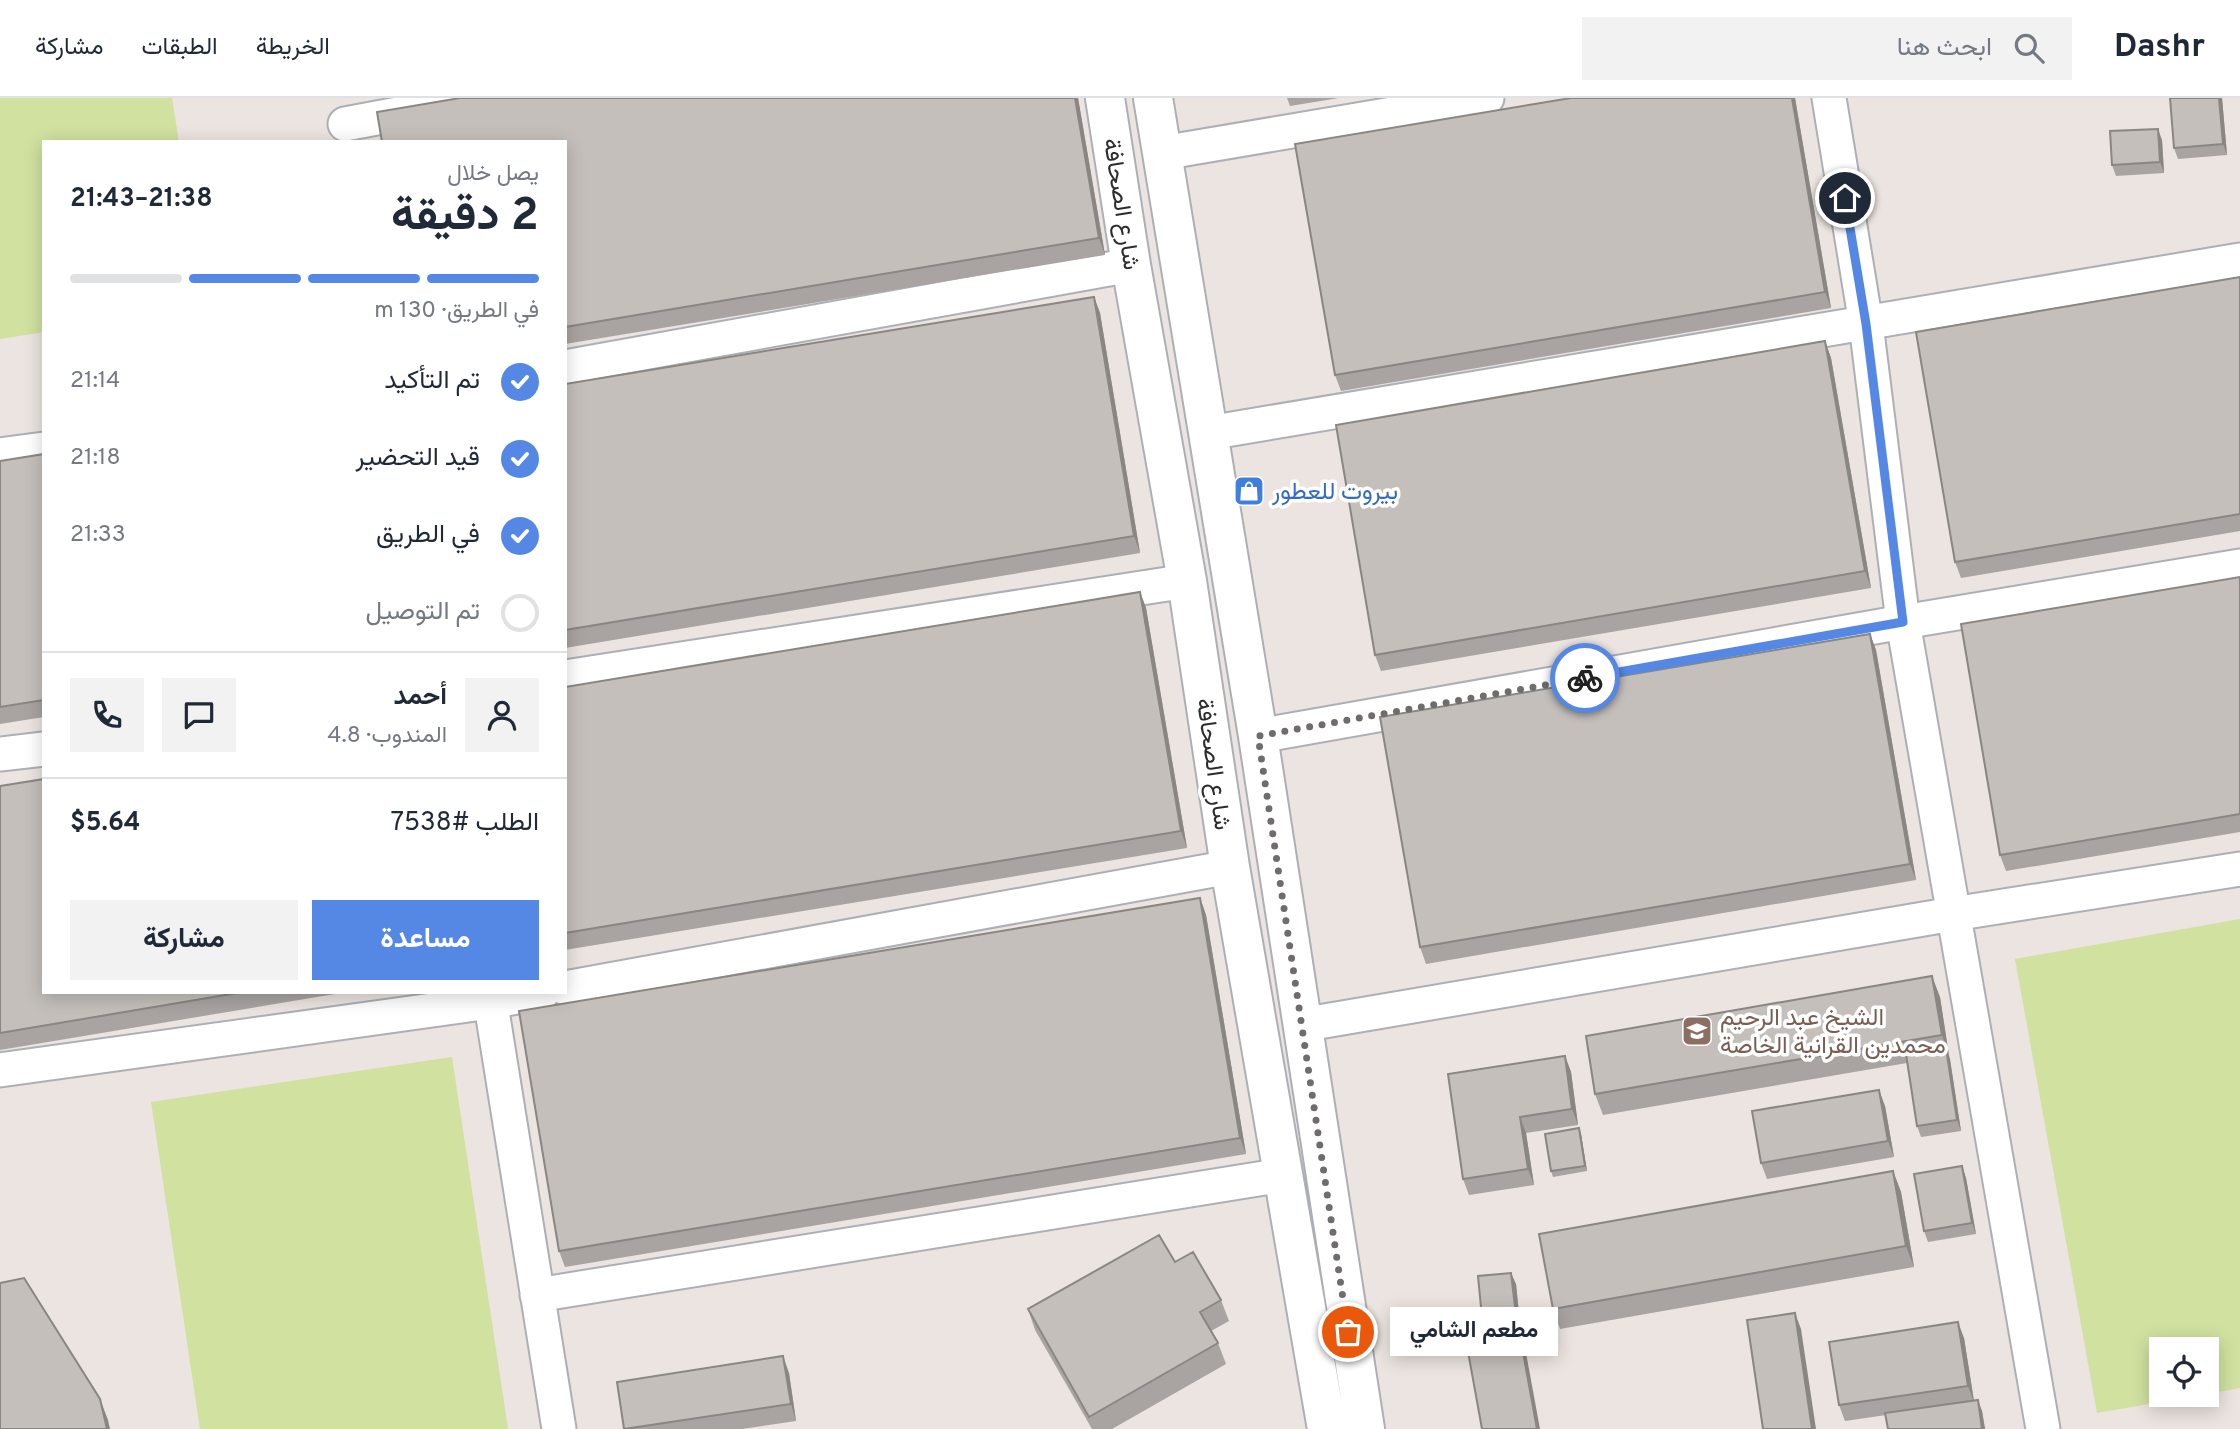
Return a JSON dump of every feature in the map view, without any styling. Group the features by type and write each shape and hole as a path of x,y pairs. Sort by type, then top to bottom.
{"main road":[{"name":"شارع الصحافة","path":"1105,98 1187,581 1230,867 1327,1429"},
{"name":"شارع الصحافة","path":"1153,98 1258,736 1365,1429"}],"street":[{"path":"345,121 483,98"},
{"path":"1162,153 1488,98"},
{"path":"1829,98 1866,324 1903,622 2043,1429"},
{"path":"1208,433 2240,260"},
{"path":"567,367 1132,265"},
{"path":"0,455 42,449"},
{"path":"1258,736 1903,622 2240,566"},
{"path":"567,677 1187,581"},
{"path":"0,754 42,749"},
{"path":"567,988 1230,867"},
{"path":"1301,1025 1954,914 2240,869"},
{"path":"0,1070 521,994"},
{"path":"489,997 559,1429"},
{"path":"537,1295 1283,1175"}],"green space":[{"path":"0,98 172,98 179,140 42,140 42,332 0,339"},
{"path":"2240,919 2240,1388 2219,1392 2219,1337 2149,1337 2149,1404 2097,1413 2015,959"},
{"path":"452,1057 508,1429 200,1429 151,1102"}],"building":[{"path":"460,98 1075,98 1099,238 567,327 567,140 382,140 377,112"},
{"path":"1571,98 1792,98 1825,292 1335,375 1295,144"},
{"path":"2170,98 2219,98 2223,144 2174,148"},
{"path":"2158,129 2160,162 2112,165 2110,131"},
{"path":"2240,277 2240,514 1955,562 1916,332"},
{"path":"1094,297 1134,536 567,630 567,384"},
{"path":"1825,341 1865,571 1375,655 1336,425"},
{"path":"42,454 42,700 0,707 0,461"},
{"path":"2240,577 2240,814 2000,855 1961,624"},
{"path":"1140,592 1181,831 567,933 567,687"},
{"path":"1870,634 1910,864 1420,947 1380,717"},
{"path":"42,779 42,994 231,994 0,1033 0,786"},
{"path":"1200,898 1240,1138 559,1251 519,1011"},
{"path":"1932,976 1942,1035 1595,1094 1586,1036"},
{"path":"1946,1048 1957,1120 1917,1126 1906,1054"},
{"path":"1565,1056 1572,1109 1520,1117 1528,1169 1463,1179 1448,1074"},
{"path":"1879,1090 1888,1141 1761,1163 1752,1111"},
{"path":"1579,1128 1585,1166 1551,1171 1545,1134"},
{"path":"1962,1166 1972,1223 1924,1231 1914,1174"},
{"path":"1893,1171 1906,1246 1553,1309 1539,1234"},
{"path":"1159,1235 1175,1262 1193,1252 1221,1300 1200,1312 1218,1343 1089,1417 1028,1309"},
{"path":"1511,1273 1517,1324 1483,1328 1478,1276"},
{"path":"24,1278 100,1399 107,1429 0,1429 0,1283"},
{"path":"1795,1313 1812,1429 1763,1429 1747,1320"},
{"path":"1958,1322 1968,1386 1839,1405 1829,1342"},
{"path":"1518,1325 1537,1429 1482,1429 1465,1335"},
{"path":"783,1356 791,1404 624,1429 617,1382"},
{"path":"1978,1400 1982,1429 1888,1429 1885,1413"}],"way so far":[{"path":"1348,1332 1258,736 1585,678"}],"place":[{"name":"بيروت للعطور","path":"1249,491"},
{"name":"الشيخ عبد الرحيم محمدين القرانية الخاصة","path":"1697,1031"},
{"name":"مطعم الشامي","path":"1348,1332"}],"route":[{"path":"1585,678 1903,622 1866,324 1845,198"}]}
